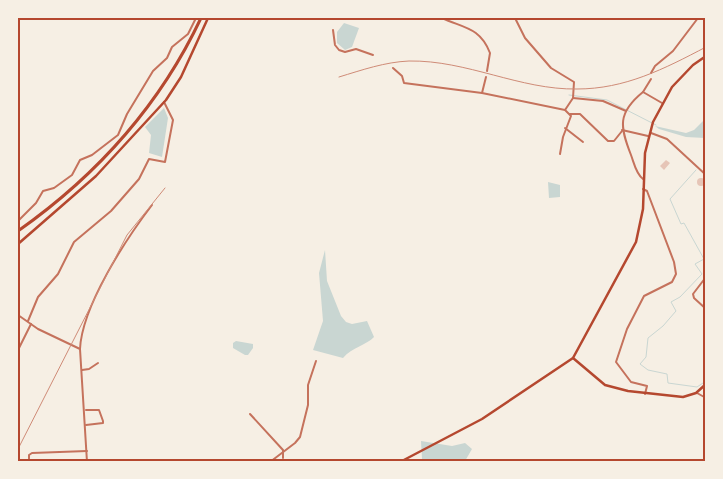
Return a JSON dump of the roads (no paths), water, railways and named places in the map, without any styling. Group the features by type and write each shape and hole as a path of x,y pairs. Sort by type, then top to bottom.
{"highway":[{"path":"18,231 73,188 127,133 172,72 201,18"}],"main road":[{"path":"18,244 96,176 165,100 181,77 208,18"},
{"path":"400,462 499,408 572,358 636,242 640,227 643,179 649,134 662,103 683,75 706,56"},
{"path":"572,358 605,385 645,394 675,398 696,392 706,384"}],"street":[{"path":"18,221 43,192 54,188 72,174 80,160 92,155 118,135 127,114 149,78 167,58 172,48 188,34 196,18"},
{"path":"442,18 466,25 479,36 490,53 487,71"},
{"path":"515,18 525,38 551,68 574,82 574,98 564,110"},
{"path":"652,73 655,66 673,51 698,18"},
{"path":"333,30 339,50 345,52 356,49 373,55"},
{"path":"393,68 402,76 404,83 482,93 564,110 570,114 580,114 607,141 614,141 622,130 628,110 651,79"},
{"path":"482,93 486,76"},
{"path":"643,92 662,103"},
{"path":"574,98 603,100 628,110"},
{"path":"28,321 42,291 58,274 77,239 89,232 115,206 139,179 149,159 164,162 174,120 165,100"},
{"path":"560,154 570,114"},
{"path":"566,128 583,142"},
{"path":"622,130 667,139 706,175"},
{"path":"622,130 634,164 643,179"},
{"path":"643,189 647,191 676,270 672,282 644,296 627,329 616,362 629,380 647,386 645,394"},
{"path":"87,462 80,349 82,331 89,311 123,247 152,206"},
{"path":"706,278 693,294 694,298 706,309"},
{"path":"18,315 31,324 80,349"},
{"path":"18,350 31,324"},
{"path":"270,462 300,437 308,405 308,385 316,361"},
{"path":"81,370 89,370 98,363"},
{"path":"696,392 706,398"},
{"path":"85,425 104,423 99,410 86,410"},
{"path":"250,414 283,450 283,458"},
{"path":"29,462 29,455 32,453 87,451"}],"waterway":[{"path":"569,95 607,100 656,125"},
{"path":"696,170 670,199 681,224 684,223 704,259 695,264 702,274 680,297 671,302 676,311 663,326 648,338 646,357 640,364 648,370 667,374 668,383 697,387 706,381"}],"railway":[{"path":"339,77 382,65 409,61 452,65 535,85 556,88 595,88 628,82 675,63 706,47"},
{"path":"18,449 127,235 165,188"}]}
